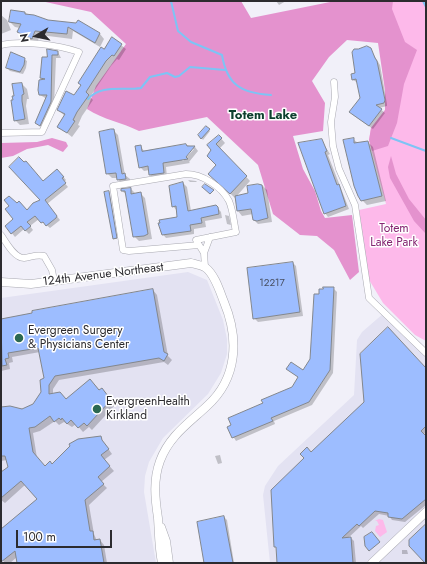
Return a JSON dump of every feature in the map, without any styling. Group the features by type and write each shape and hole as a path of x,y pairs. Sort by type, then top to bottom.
{"street":[{"path":"1,45 12,43 64,47 79,52 42,132 1,133"},
{"path":"334,82 335,98 331,122 333,146 339,168 355,205 370,298 426,353"},
{"path":"199,245 129,251 123,250 113,186 186,174 196,174 223,193 230,203 236,232 196,240 204,253"},
{"path":"1,235 19,256 24,258 37,254 44,256 52,270 54,281"},
{"path":"162,563 158,545 158,518 154,488 158,467 163,453 175,435 213,400 224,383 232,360 234,343 231,320 216,282 205,267 204,253 210,237"},
{"name":"124th Avenue Northeast","path":"1,282 31,284 191,263 205,267"},
{"path":"372,563 426,512"},
{"path":"158,518 166,542 170,563"}],"shaded area":[{"path":"41,1 241,1 251,18 335,1 393,1 392,9 405,42 417,50 404,84 397,123 388,146 372,151 369,140 371,128 385,110 385,90 378,43 347,40 329,57 312,81 325,103 323,131 293,136 303,169 315,191 321,211 325,218 352,215 359,272 350,280 334,250 317,236 300,235 273,214 258,165 207,117 139,131 100,116 87,109 96,86 126,44 91,12"},
{"path":"52,138 66,142 68,146 63,152 48,145 27,149 13,156 1,158 1,143 37,142"},
{"path":"391,156 396,174 409,199 426,220 426,234 414,221 390,178 388,167"},
{"name":"EvergreenHealth Kirkland","path":"188,272 207,280 223,320 227,339 227,354 221,373 208,394 163,438 149,462 145,476 144,492 156,563 1,563 1,298"},
{"path":"384,313 426,353 426,563 270,563 263,495 265,486 278,466 354,395 357,340 362,332"}],"green space":[{"name":"Totem Lake Park","path":"374,1 426,1 426,341 415,335 383,303 368,278 359,210 386,204 369,140 371,128 385,110 385,90"},
{"path":"379,519 383,520 387,532 380,537 375,531 376,526 379,525 377,521 375,521"}],"building":[{"path":"11,10 25,12 25,14 34,15 48,20 76,23 78,20 100,33 95,43 68,27 67,34 35,31 32,39 17,32 21,24 9,22"},
{"path":"112,37 122,44 114,56 112,55 106,61 86,92 89,95 77,112 73,120 75,121 67,133 57,127 65,114 57,110 66,91 74,95 81,85 78,83 101,47 104,49"},
{"path":"367,46 371,48 377,61 385,100 384,103 376,105 382,109 369,126 349,112 360,98 356,79 352,80 351,74 355,73 352,52 354,49"},
{"path":"47,49 58,51 58,55 52,55 51,102 40,126 35,123 47,95 39,95 38,90 39,80 45,79 40,78 42,57 47,57"},
{"path":"11,52 25,58 24,65 20,72 6,68"},
{"path":"22,83 24,94 22,95 22,101 25,119 14,121 11,100 13,100 12,96 14,96 12,84"},
{"path":"206,126 210,129 201,139 198,135"},
{"path":"114,129 122,174 125,173 126,179 117,180 116,173 106,174 99,132"},
{"path":"219,135 222,138 216,144 247,176 230,194 208,174 216,165 207,156 211,150 207,145"},
{"path":"354,138 354,143 368,141 382,196 361,201 358,196 354,186 343,140"},
{"path":"322,139 327,151 325,152 337,185 339,184 346,206 324,214 298,143"},
{"path":"186,144 187,146 195,146 186,157 188,159 163,163 164,173 149,175 148,166 139,168 135,146 141,145 142,151"},
{"path":"19,157 24,162 26,161 43,181 57,169 64,177 62,178 66,183 45,200 57,216 56,218 46,226 35,216 27,222 31,226 25,231 21,226 11,234 5,226 13,219 5,209 9,206 4,200 9,196 17,203 19,201 27,210 33,203 40,200 9,167"},
{"path":"183,182 188,211 216,205 218,207 219,214 201,218 202,223 190,225 191,231 162,235 158,223 160,223 159,220 177,217 176,206 172,207 169,186"},
{"path":"205,184 214,190 210,194 202,187"},
{"path":"258,184 262,185 268,218 257,221 253,220 251,209 237,211 235,196 248,193 247,186"},
{"path":"131,188 131,194 141,192 148,234 144,236 133,237 125,191 121,191 121,189"},
{"path":"109,191 117,238 113,239 104,192"},
{"path":"293,262 300,312 253,319 247,268"},
{"path":"323,287 334,287 330,370 309,402 271,418 273,421 232,438 227,427 231,425 228,418 263,403 261,400 292,387 298,377 286,369 291,362 303,370 310,359 314,294 319,294 319,289 323,289"},
{"path":"153,289 164,352 168,354 164,361 159,358 55,376 49,385 49,394 60,392 66,399 90,379 99,390 102,388 111,400 87,426 84,423 78,428 71,420 67,424 62,418 61,420 59,418 54,422 50,416 35,427 29,428 33,452 45,466 50,461 52,464 70,446 69,444 78,439 101,436 102,440 109,449 101,455 110,466 98,477 104,484 85,500 90,531 93,531 94,540 100,539 104,563 17,563 15,551 1,562 1,529 37,499 21,481 1,498 1,472 8,467 5,456 1,456 1,407 10,406 22,409 33,404 41,392 40,380 44,378 38,348 8,353 9,358 5,359 7,365 2,366 1,319 32,313 32,311"},
{"path":"388,327 426,368 426,426 421,431 426,436 426,499 402,519 388,517 388,513 375,511 359,526 357,524 342,538 351,537 353,563 277,563 276,547 274,547 271,490 304,458 300,454 307,447 311,452 364,402 360,354"},
{"path":"224,516 233,563 204,563 197,522"},
{"path":"426,524 425,563 409,546 409,540"},
{"path":"372,532 380,542 369,551 365,546 364,537"}],"waterway":[{"path":"171,1 178,31 191,42 222,55 228,74 237,86 251,92 271,95"},
{"path":"423,1 426,7"},
{"path":"88,99 99,91 141,88 150,77 167,73 175,77 179,76 190,67 225,70"},
{"path":"391,138 426,151"}],"place":[{"name":"Evergreen Surgery & Physicians Center","path":"19,338"},
{"name":"EvergreenHealth Kirkland","path":"97,409"}],"district":[{"name":"Totem Lake","path":"263,116"}]}
